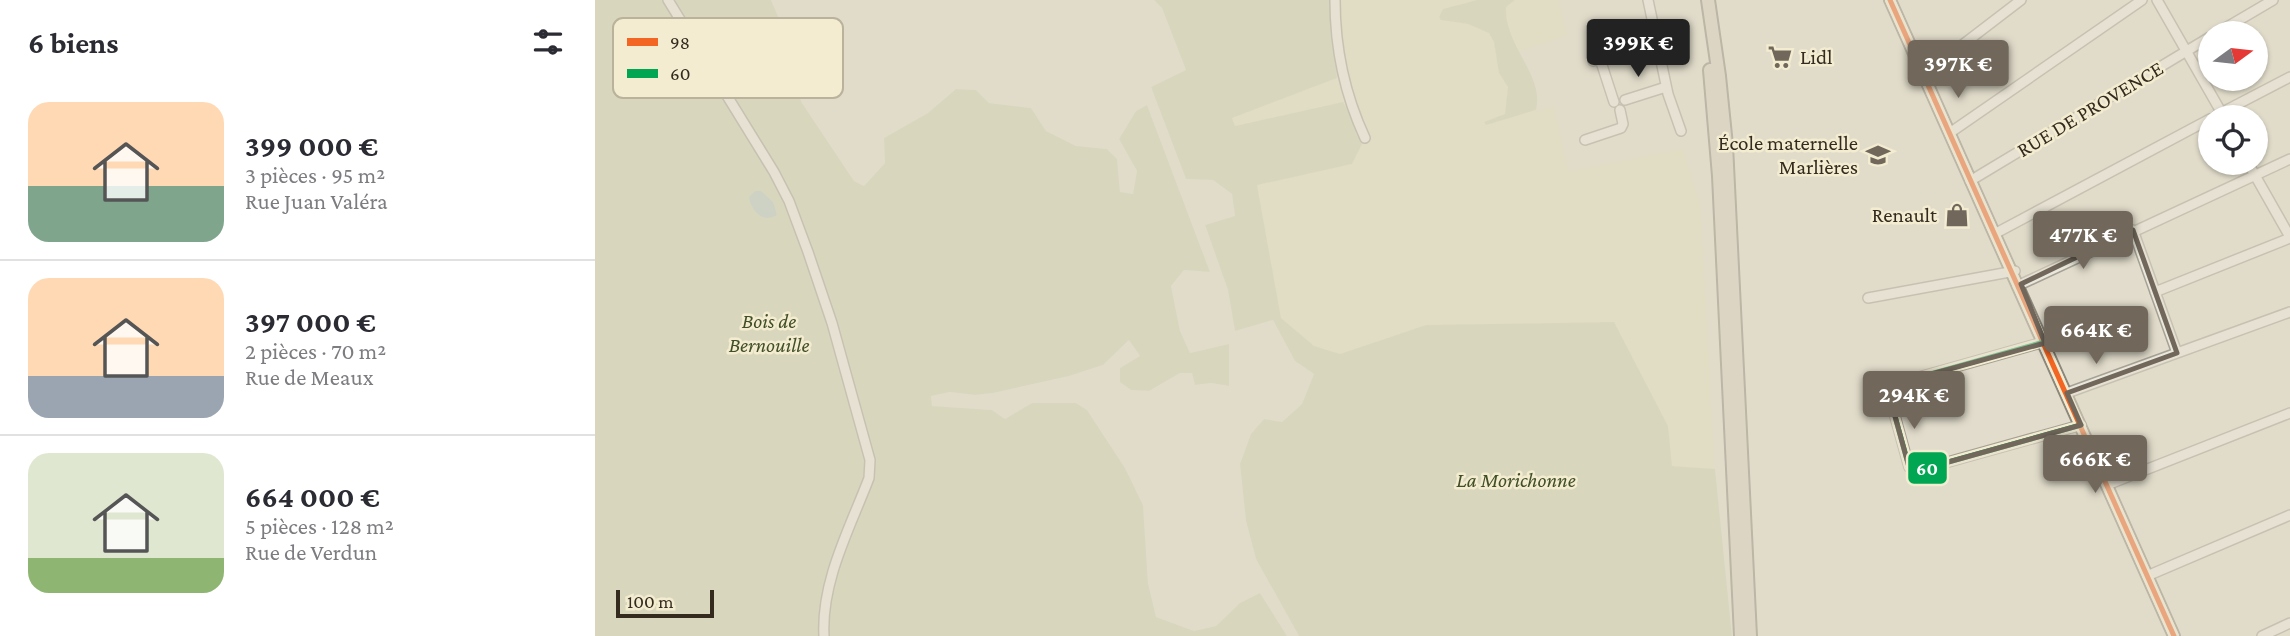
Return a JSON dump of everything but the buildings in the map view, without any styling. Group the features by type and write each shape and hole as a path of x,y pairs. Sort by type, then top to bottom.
{"highway":[{"path":"1699,0 1716,130 1741,636"},
{"path":"1708,0 1726,145 1750,636"}],"main road":[{"path":"1890,0 1926,74 2174,636"},
{"path":"1896,0 1907,32 1919,51 1926,74 1954,130 1972,180 1998,232 2013,271"}],"street":[{"path":"668,0 679,18"},
{"path":"1335,0 1337,41 1350,104 1365,138"},
{"path":"1648,0 1666,87 1681,131"},
{"path":"1926,74 2021,0"},
{"path":"1954,130 2141,0"},
{"path":"2157,0 2211,105"},
{"path":"2237,21 2273,0"},
{"name":"RUE DE PROVENCE","path":"1972,180 2198,44"},
{"path":"1585,140 1621,128 1623,124 1620,104 1600,59 1593,61"},
{"path":"2239,105 2290,77"},
{"path":"1620,104 1666,87"},
{"path":"728,98 789,201 832,323 870,460 869,478 829,584 823,612 824,636"},
{"path":"1998,232 2198,127"},
{"path":"2268,169 2290,159"},
{"path":"2019,285 2255,175 2290,237 2155,292"},
{"path":"2133,230 2177,353"},
{"path":"1868,298 2013,271"},
{"path":"2067,393 2290,312"},
{"path":"2044,342 1891,385 1888,391 1909,467 1916,471 2081,425"},
{"path":"2107,485 2290,413"},
{"path":"2147,576 2290,516"},
{"path":"2262,636 2290,623"}],"highlighted area":[{"path":"2133,230 2177,353 2067,393 2081,425 1916,471 1909,467 1888,391 1891,385 2045,343 2021,284"}],"shaded area":[{"path":"1329,0 1559,0 1568,36 1519,52 1534,111 1554,106 1569,171 1683,148 1701,205 1715,469 1672,467 1668,426 1426,325 1340,354 1314,346 1281,318 1257,184 1352,164 1343,102 1235,126 1231,118 1337,78"},
{"path":"755,191 761,191 773,202 777,215 767,218 755,211 749,197"}],"green space":[{"name":"Bois de Bernouille","path":"595,0 771,0 779,18 613,18 613,98 800,98 854,181 864,186 885,163 884,138 928,113 956,89 976,90 989,103 1031,108 1046,131 1076,146 1107,149 1117,159 1120,192 1133,194 1137,171 1119,139 1136,111 1147,105 1210,272 1184,270 1171,286 1180,331 1190,353 1229,344 1229,386 1211,383 1195,385 1192,373 1180,373 1149,391 1131,390 1120,382 1120,368 1140,356 1129,340 1103,365 1069,376 993,393 975,395 950,392 931,396 932,406 992,410 1005,419 1032,403 1076,403 1087,410 1125,468 1143,505 1148,583 1156,617 1194,631 1216,626 1240,603 1260,593 1287,636 595,636"},
{"name":"La Morichonne","path":"1154,0 1329,0 1337,78 1232,118 1235,126 1343,102 1364,140 1352,164 1257,185 1281,318 1314,346 1340,354 1426,325 1614,322 1668,426 1672,466 1715,469 1732,636 1299,636 1256,559 1246,521 1240,464 1251,434 1264,419 1282,422 1302,404 1314,374 1295,361 1273,320 1235,331 1228,290 1205,225 1235,216 1232,194 1213,180 1186,179 1151,87 1186,70 1162,8"},
{"path":"1477,0 1515,0 1506,7 1507,21 1511,35 1530,72 1537,97 1536,110 1486,125 1484,122 1505,114 1508,87 1499,73 1494,42 1489,33 1468,24 1441,20 1439,17 1443,9"}],"transit line":[{"name":"98","path":"1890,0 2174,636"},
{"name":"60","path":"2044,342 1891,385 1888,391 1909,467 1916,471 2081,425"}],"place":[{"name":"Lidl","path":"1780,57"},
{"name":"École maternelle Marlières","path":"1878,155"},
{"name":"Renault","path":"1957,215"}]}
